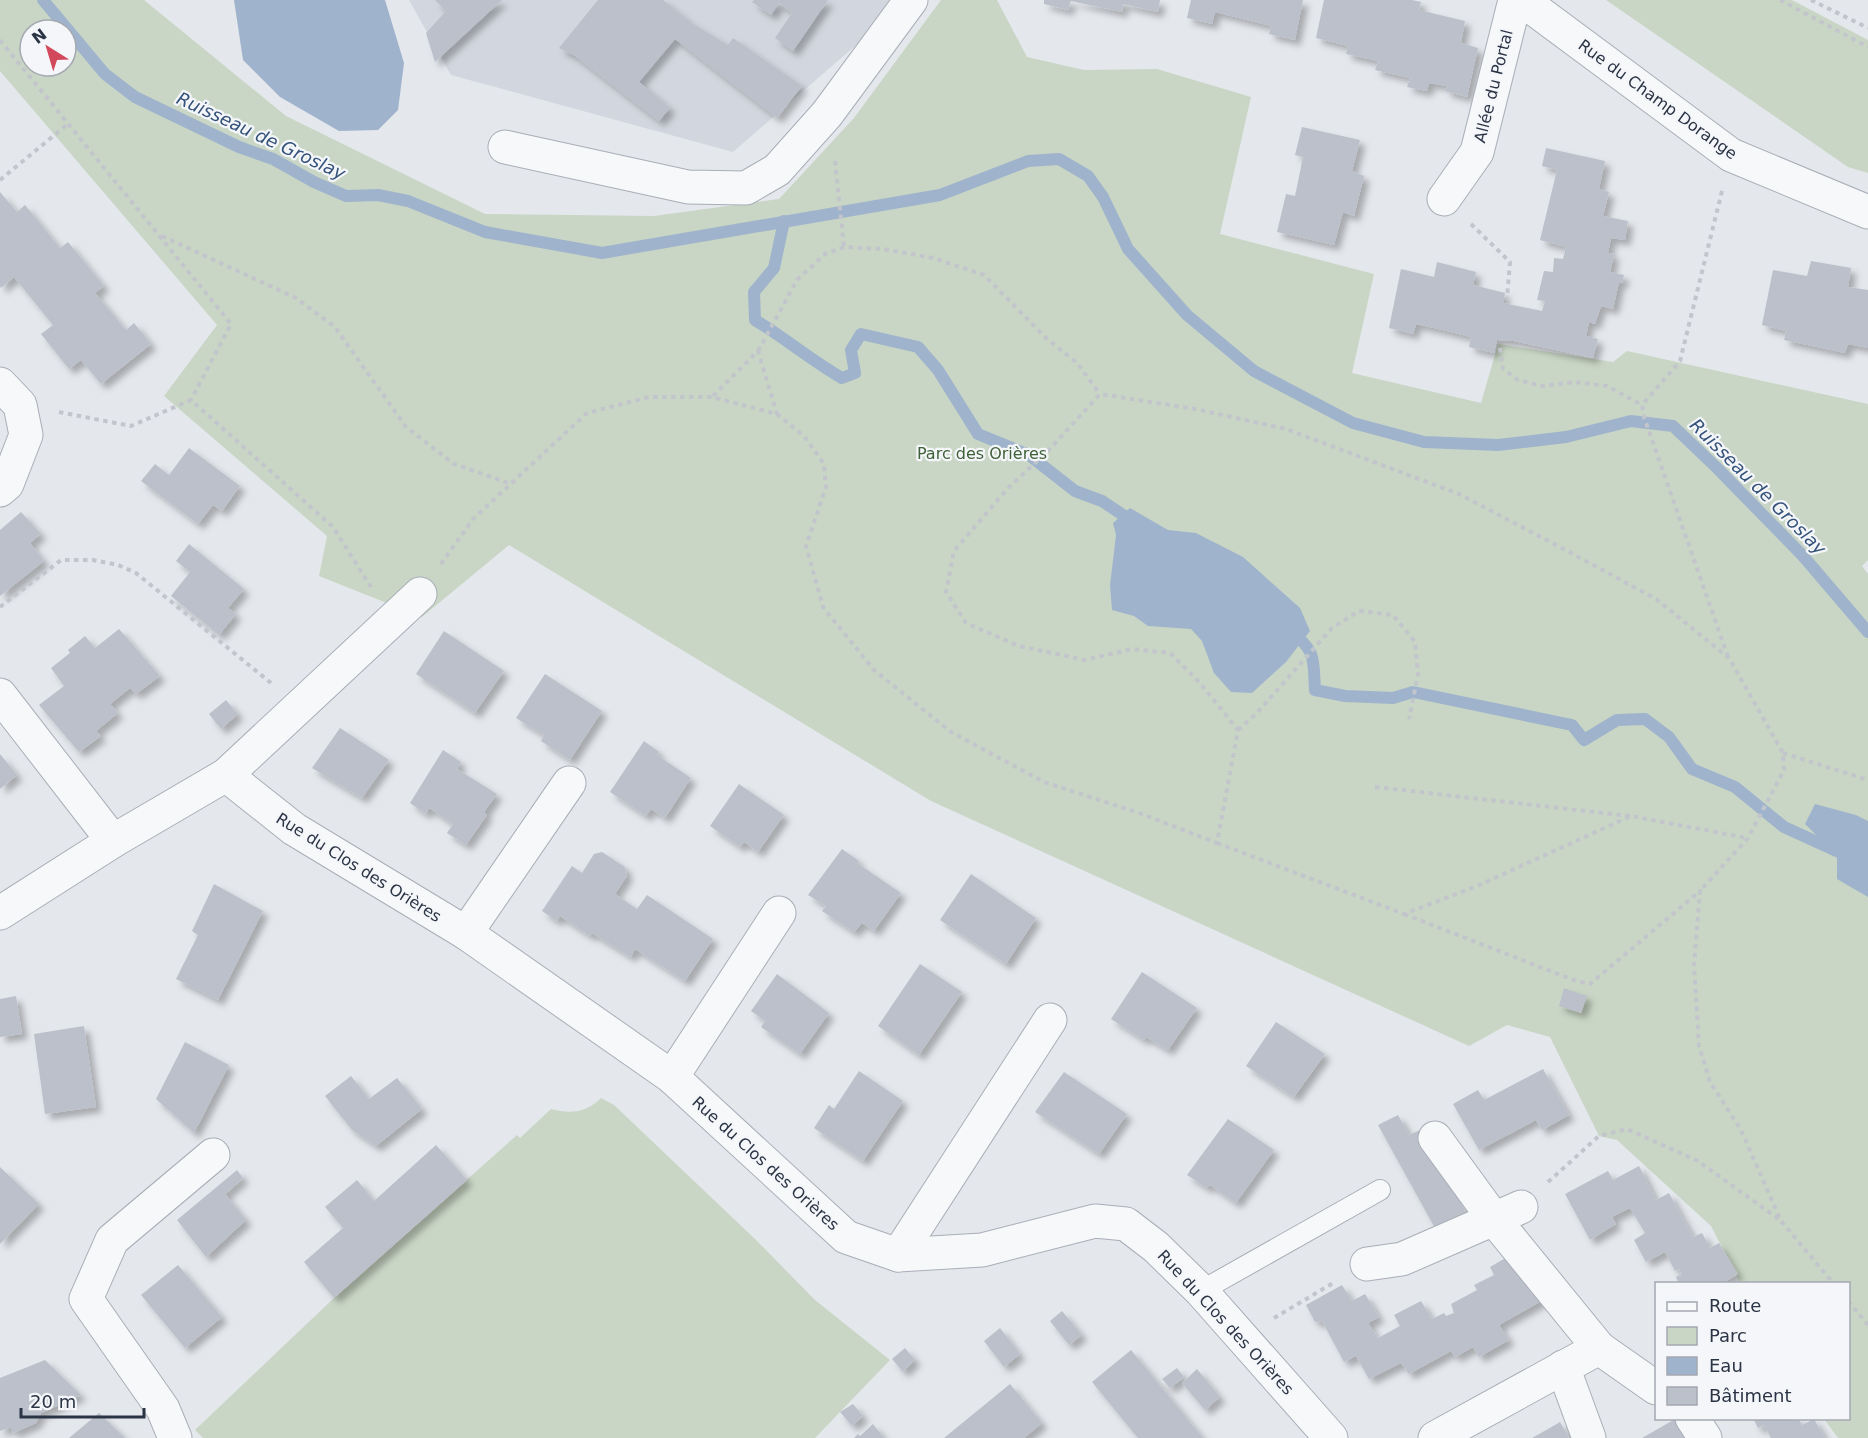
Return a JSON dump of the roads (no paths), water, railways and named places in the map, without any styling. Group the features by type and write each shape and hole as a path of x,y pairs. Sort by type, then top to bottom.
{"street":[{"path":"506,147 688,187 746,188 777,170 827,114 911,0"},
{"name":"Allée du Portal","path":"1444,199 1477,152 1515,0"},
{"name":"Rue du Champ Dorange","path":"1522,0 1731,155 1868,212"},
{"path":"0,490 7,484 27,435 10,395"},
{"path":"0,913 113,841 225,775 420,594"},
{"path":"0,695 113,841"},
{"name":"Rue du Clos des Orières","path":"225,775 294,829 466,933 672,1077 846,1237 898,1255 982,1250 1095,1221 1126,1224 1156,1247 1201,1291 1331,1438"},
{"path":"466,933 569,783"},
{"path":"672,1077 779,913"},
{"path":"898,1255 1050,1020"},
{"path":"1435,1138 1508,1213 1599,1348 1655,1387"},
{"path":"175,1438 163,1409 86,1299 112,1240 213,1155"},
{"path":"1367,1264 1402,1259 1508,1213"},
{"path":"1435,1438 1599,1348"},
{"path":"1563,1367 1589,1438"},
{"path":"1693,1420 1705,1438"}],"lane":[{"path":"1201,1291 1380,1190"}],"water":[{"path":"234,0 385,0 404,63 398,110 378,130 339,131 280,97 243,60"},
{"path":"1130,508 1168,530 1196,533 1243,557 1300,608 1310,631 1286,662 1252,693 1231,692 1214,673 1202,641 1191,629 1148,626 1134,616 1112,610 1110,585 1116,535 1113,523"},
{"path":"1815,804 1856,815 1868,821 1868,897 1837,879 1837,856 1805,824"}],"waterway":[{"name":"Ruisseau de Groslay","path":"43,0 105,74 135,97 239,147 273,159 314,182 346,196 378,195 408,201 485,232 602,253 940,195 1028,161 1059,159 1088,176 1103,197 1128,249 1187,315 1254,371 1353,423 1424,442 1498,445 1566,437 1631,421 1673,426 1803,556 1868,632"},
{"name":"Ruisseau de Groslay","path":"784,221 774,268 754,292 755,320 842,378 855,373 851,350 861,334 918,347 938,370 978,434 1029,455 1075,491 1102,501 1126,517 1130,526"},
{"name":"Ruisseau de Groslay","path":"1291,632 1305,645 1312,657 1315,690 1345,696 1393,698 1413,692 1572,725 1584,740 1617,720 1645,719 1669,737 1692,769 1735,787 1784,827 1868,863"}],"park label":[{"name":"Parc des Orières","path":"982,453"}]}
